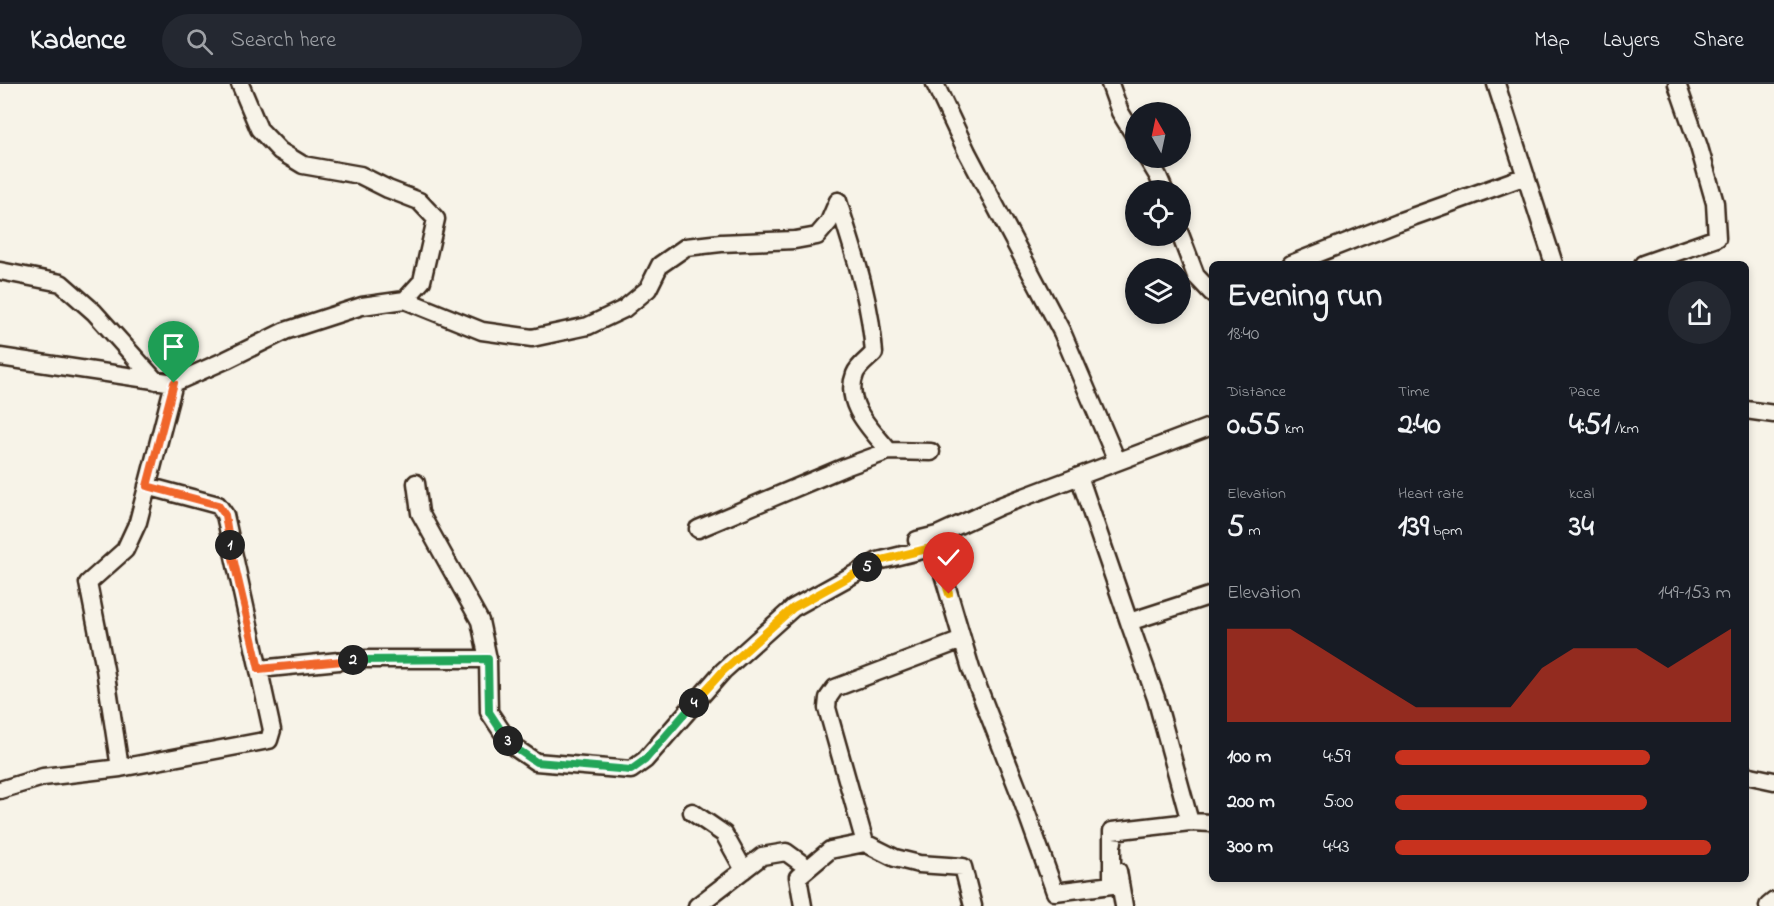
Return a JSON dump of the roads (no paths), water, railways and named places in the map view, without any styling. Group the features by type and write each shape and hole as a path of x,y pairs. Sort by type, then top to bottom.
{"street":[{"path":"240,84 259,129 280,151 303,165 360,175 418,201 436,219 422,281 405,300"},
{"path":"935,84 967,152 1062,332 1117,461"},
{"path":"1110,84 1125,120"},
{"path":"1496,84 1553,261"},
{"path":"1652,261 1717,238 1715,203 1677,84"},
{"path":"1299,261 1526,176"},
{"path":"0,357 174,383 285,331 362,306 405,300 482,331 532,338 588,326 624,309 648,289 660,265 686,248 721,243 795,240 817,236 829,222 838,201 865,288 872,326 874,353 856,372 852,389 857,412 889,451"},
{"path":"1185,246 1196,276 1209,290"},
{"path":"0,272 61,283 94,312 156,381"},
{"path":"120,768 105,669 88,583 125,550 138,522 174,383"},
{"path":"1749,410 1774,414"},
{"path":"894,546 937,535 999,506 1209,427"},
{"path":"698,529 845,467 889,451 931,452"},
{"path":"1079,476 1156,698 1190,822"},
{"path":"416,483 420,513 480,621 488,659 489,712 511,745 536,762 631,770 645,760 723,671 793,608 878,561 935,547 971,669 1022,797 1055,892 1112,885 1112,831"},
{"path":"0,790 43,777 120,768 268,740 272,730 225,515 218,505 147,486"},
{"path":"1129,622 1209,596"},
{"path":"865,843 827,708 828,698 836,688 962,640"},
{"path":"259,669 359,659 488,659"},
{"path":"1749,776 1774,781"},
{"path":"692,812 724,834 744,870"},
{"path":"1112,831 1209,822"},
{"path":"1112,831 1124,906"},
{"path":"803,906 798,877 830,850 865,843 895,858 919,864 963,867 973,906"},
{"path":"698,906 762,856 786,852 808,868"},
{"path":"1768,906 1774,901"}]}
